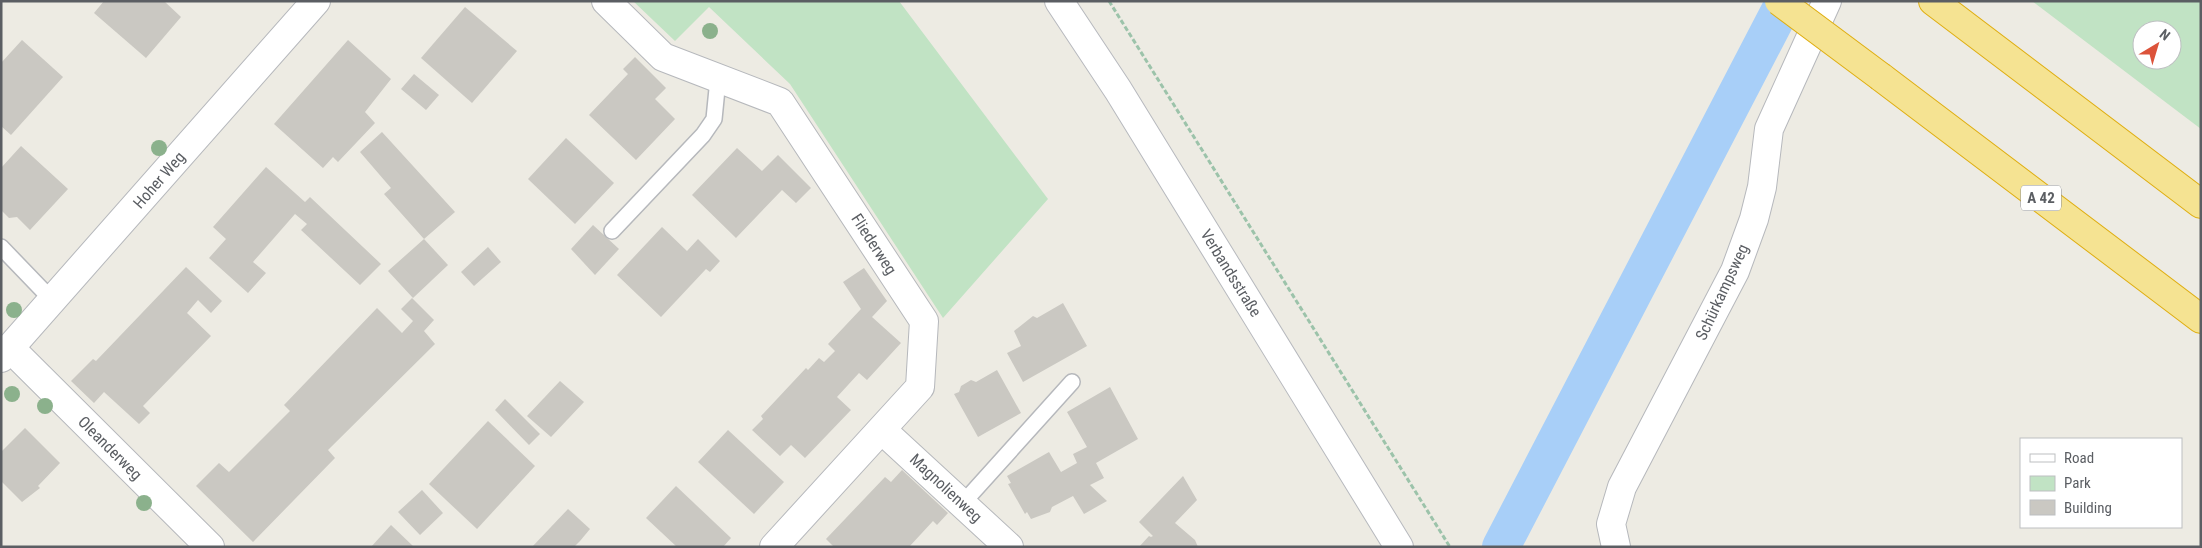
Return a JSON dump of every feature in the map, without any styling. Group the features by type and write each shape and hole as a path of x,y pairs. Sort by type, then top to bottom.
{"highway":[{"name":"A 42","path":"1779,1 2201,319"},
{"path":"1934,1 2201,204"}],"street":[{"name":"Hoher Weg","path":"6,353 316,1"},
{"name":"Fliederweg","path":"606,1 663,57 780,102 924,321 920,387 774,547"},
{"name":"Verbandsstraße","path":"1059,1 1118,90 1399,547"},
{"name":"Schürkampsweg","path":"1616,547 1611,524 1622,487 1735,271 1754,219 1762,186 1769,129 1827,1"},
{"name":"Oleanderweg","path":"6,353 210,547"},
{"name":"Magnolienweg","path":"882,430 1009,547"}],"lane":[{"path":"612,231 703,135 714,119 718,79"},
{"path":"1,247 52,301"},
{"path":"963,503 1072,382"}],"path":[{"path":"1109,1 1450,547"}],"green space":[{"path":"633,1 899,1 1048,199 943,318 790,84 709,7 675,41"},
{"path":"2032,1 2201,1 2201,129"}],"building":[{"path":"104,1 164,1 181,17 146,58 94,13"},
{"path":"465,7 517,51 472,103 421,58"},
{"path":"22,40 63,77 11,135 1,126 1,63"},
{"path":"348,40 391,79 365,112 375,123 338,162 333,157 323,168 274,124"},
{"path":"635,57 666,88 655,99 675,119 636,160 589,115 628,74 623,69"},
{"path":"414,74 439,95 426,110 401,89"},
{"path":"382,132 455,212 424,239 384,194 391,188 360,152"},
{"path":"566,138 614,183 575,224 528,179"},
{"path":"21,146 68,189 30,230 17,217 9,218 1,210 1,168"},
{"path":"737,148 762,171 778,155 811,188 796,203 782,190 736,238 692,195"},
{"path":"266,167 305,202 310,197 381,264 360,285 301,230 307,224 295,214 253,262 266,273 248,293 209,258 226,239 213,227"},
{"path":"593,225 619,249 595,275 571,249"},
{"path":"662,227 687,251 698,239 720,261 710,272 706,269 661,317 617,275"},
{"path":"424,239 448,265 413,298 388,271"},
{"path":"488,247 501,262 474,286 461,272"},
{"path":"186,267 222,301 211,313 198,300 187,313 211,336 143,406 150,413 139,424 104,392 94,403 71,381 93,359 96,361"},
{"path":"864,268 887,301 872,317 901,343 867,380 859,373 837,397 851,410 805,458 791,445 780,456 752,430 763,419 761,416 806,368 808,370 819,358 824,362 835,351 828,344 861,309 843,282"},
{"path":"412,298 434,320 424,331 435,344 328,450 335,458 253,542 196,486 219,463 229,472 290,411 284,405 377,308 402,333 413,321 401,309"},
{"path":"1063,303 1087,346 1023,382 1007,353 1021,346 1014,331 1033,316 1037,318"},
{"path":"997,370 1021,413 978,437 954,394 959,392 961,386 971,380 976,382"},
{"path":"560,381 584,402 551,437 527,416"},
{"path":"1110,387 1138,439 1096,463 1104,478 1090,485 1107,501 1084,514 1073,496 1052,507 1050,512 1031,519 1027,512 1025,514 1008,484 1011,483 1007,476 1049,452 1061,472 1077,463 1073,454 1087,447 1067,412"},
{"path":"505,399 540,434 529,445 495,410"},
{"path":"488,421 535,466 477,529 429,484"},
{"path":"25,428 60,463 38,486 40,488 22,502 1,481 1,452"},
{"path":"728,430 784,482 754,514 698,462"},
{"path":"902,470 948,513 937,525 933,521 909,547 834,547 826,539 885,477 891,482"},
{"path":"1183,476 1197,500 1175,523 1195,540 1198,547 1139,547 1149,536 1153,536 1139,522"},
{"path":"676,486 731,538 723,547 677,547 646,518"},
{"path":"422,490 443,513 420,535 398,512"},
{"path":"568,509 590,529 580,541 574,547 532,547"},
{"path":"391,525 414,547 371,547"}],"waterway":[{"path":"1501,547 1785,1"}]}
